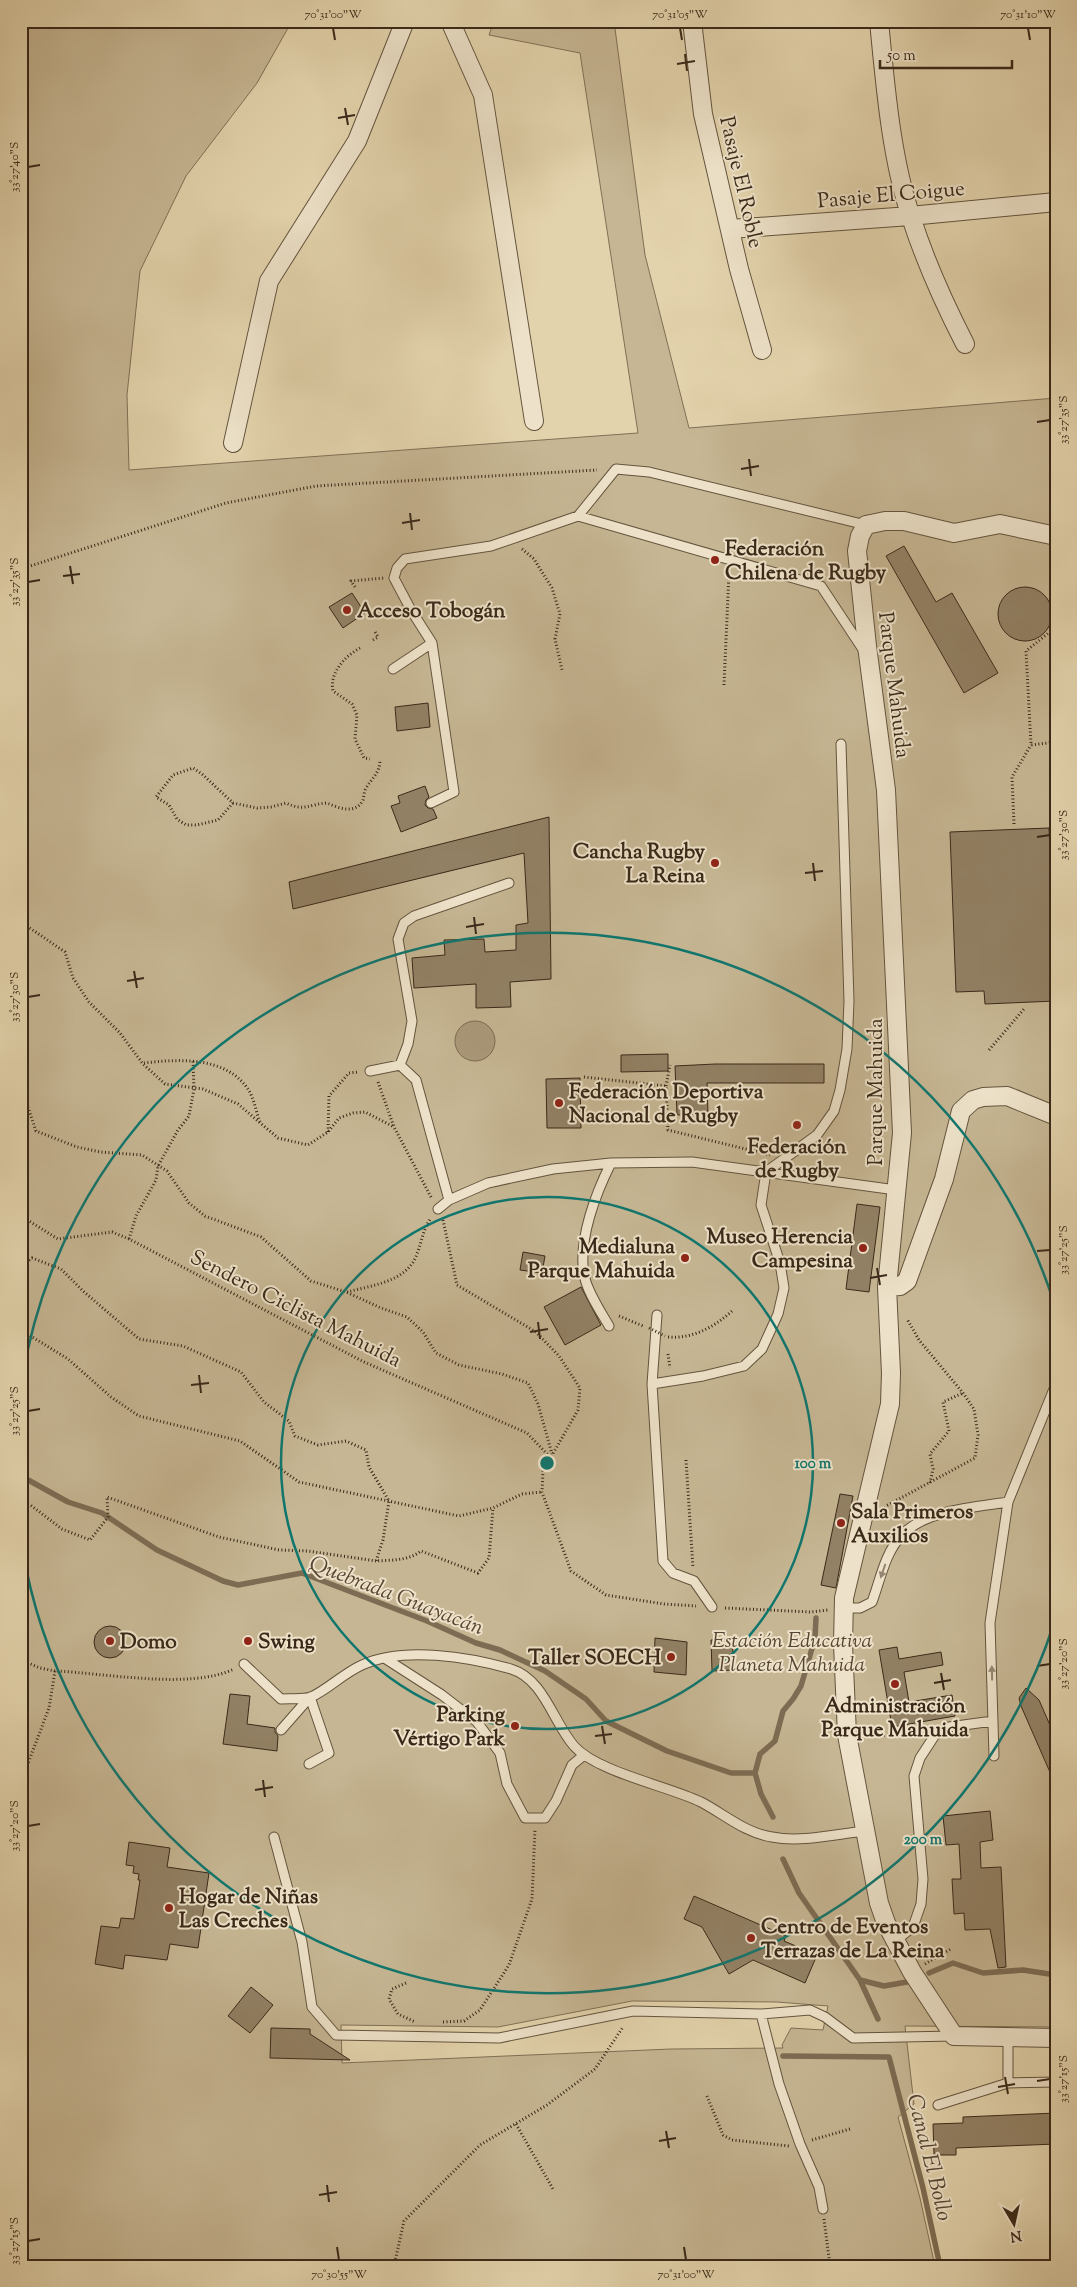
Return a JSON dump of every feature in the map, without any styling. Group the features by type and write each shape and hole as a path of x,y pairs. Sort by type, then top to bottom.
{"street":[{"path":"233,443 269,281 357,141 405,21"},
{"path":"450,21 483,95 534,421"},
{"name":"Pasaje El Roble","path":"692,21 703,114 730,229 762,350"},
{"path":"879,21 896,154 910,216 937,289 965,344"},
{"name":"Pasaje El Coigue","path":"730,229 910,216 1056,202"},
{"path":"866,525 885,521 904,521 954,533 1000,524 1056,536"},
{"name":"Parque Mahuida","path":"866,525 860,536 857,551 868,658 886,790 902,1133 887,1287 891,1373 890,1404 844,1598 843,1644 847,1735 879,1903 894,1942 954,2036"},
{"path":"887,1287 900,1286 907,1281 944,1179 961,1111 973,1100 983,1097 1007,1096 1056,1116"},
{"path":"954,2036 1056,2038"}],"lane":[{"path":"431,804 454,792 432,643 394,578 397,568 405,559 491,546 578,516 616,469 649,472 866,525"},
{"path":"578,516 820,586 868,658"},
{"path":"393,668 432,643"},
{"path":"652,1384 703,1376 744,1366 762,1349 778,1314 784,1288 780,1262 761,1204 766,1172 817,1135 834,1111 847,1050 849,1001 842,744"},
{"path":"400,1065 408,1044 412,1021 398,939 404,922 414,916 509,883"},
{"path":"370,1071 400,1065"},
{"path":"400,1065 416,1080 449,1200"},
{"path":"438,1210 449,1200 496,1181 553,1169 612,1163 692,1162 896,1190"},
{"path":"608,1326 584,1274 585,1239 596,1193 612,1163"},
{"path":"657,1315 652,1384 663,1561 673,1573 694,1581 712,1607"},
{"path":"994,1756 990,1623 1008,1502 1056,1384"},
{"path":"844,1608 860,1608 872,1602 886,1561 900,1535 918,1521 975,1507 1008,1502"},
{"path":"281,1730 310,1697 346,1673 365,1664 415,1654 469,1660 523,1674 533,1684 573,1746 584,1755 621,1772 700,1802 747,1829 770,1837 788,1839 866,1831"},
{"path":"386,1659 442,1695 477,1722 500,1753 507,1784 525,1818 544,1818 556,1801 572,1765 584,1755"},
{"path":"244,1664 281,1699 310,1697"},
{"path":"309,1764 328,1753 310,1697"},
{"path":"894,1942 912,1927 921,1904 923,1879 914,1776 920,1758 935,1735 949,1727 993,1722"},
{"path":"274,1837 302,1942 312,2007 336,2036 499,2038 633,2011 761,2014 810,2010 825,2017 853,2038 954,2036"},
{"path":"761,2014 779,2084 800,2144 819,2187 823,2209"},
{"path":"1008,2037 1008,2083"},
{"path":"938,2105 1008,2083 1056,2082"}],"path":[{"path":"21,569 226,502 316,486 616,469"},
{"path":"510,540 534,558 552,588 560,614 555,639 562,670"},
{"path":"724,686 730,560"},
{"path":"355,587 351,581 394,578"},
{"path":"1014,824 1012,777 1031,745 1026,651 1056,627"},
{"path":"373,640 378,637 374,630"},
{"path":"360,648 353,651 338,668 332,683 334,691 352,704 357,715 356,744 364,758 370,759"},
{"path":"1031,745 1056,742"},
{"path":"232,803 218,820 197,825 186,825 177,819 169,805 156,796 173,775 193,768 202,774 232,803 257,808 286,803 298,808 310,808 328,803 342,809 355,808 362,801 367,788 373,780 380,766 380,760"},
{"path":"21,922 65,952 73,978 89,1002 120,1033 143,1064 166,1084 203,1089 238,1104 278,1138 308,1144 328,1132 339,1118 352,1113 365,1112 394,1127"},
{"path":"989,1050 1024,1009"},
{"path":"143,1064 180,1059 211,1064 236,1076 249,1090 260,1123"},
{"path":"129,1239 136,1216 156,1180 158,1166 178,1130 189,1116 194,1089 193,1061"},
{"path":"670,1065 666,1086 668,1130 785,1158"},
{"path":"328,1132 329,1096 349,1073 370,1071 379,1083 394,1127 443,1219 457,1285 536,1332 559,1356 580,1388 578,1410 543,1470"},
{"path":"584,1077 666,1086"},
{"path":"21,1087 36,1131 77,1148 100,1152 142,1155 166,1171 189,1203 205,1216 261,1237 310,1281 346,1292 406,1316 423,1332 436,1353 460,1365 502,1374 528,1383 538,1404 551,1456"},
{"path":"346,1292 389,1282 413,1266 426,1225 438,1210"},
{"name":"Sendero Ciclista Mahuida","path":"21,1216 58,1239 112,1232 129,1239 364,1362 527,1433 551,1456"},
{"path":"21,1267 32,1258 61,1268 83,1291 139,1339 183,1346 240,1372 264,1402 289,1421 295,1436 318,1445 346,1441 366,1450 369,1467 389,1502 383,1540 376,1561"},
{"path":"598,1306 666,1336 680,1338 701,1332 721,1321 732,1311"},
{"path":"883,1514 886,1506 930,1484 975,1458 978,1435 974,1409 919,1340 905,1317"},
{"path":"21,1330 68,1359 112,1397 139,1416 240,1441 299,1482 459,1516 494,1508 522,1494 542,1492"},
{"path":"930,1484 933,1469 930,1454 949,1431 943,1402 963,1393"},
{"path":"686,1460 694,1581"},
{"path":"21,1504 29,1504 62,1529 90,1540 108,1517 107,1497 219,1537 279,1550 308,1551 376,1561 400,1560 414,1556 421,1551 478,1574 489,1558 494,1508"},
{"path":"21,1660 40,1668 55,1671 184,1680 221,1675 244,1664"},
{"path":"21,1782 49,1708 55,1671"},
{"path":"847,1735 935,1735"},
{"path":"21,1788 21,1802"},
{"path":"440,2022 464,2020 480,2010 510,1965 532,1899 535,1818"},
{"path":"912,1972 951,1949"},
{"path":"406,1983 392,1989 390,1999 398,2014 413,2022 422,2022"},
{"path":"394,2266 404,2221 480,2145 547,2105 595,2069 633,2011"},
{"path":"707,2096 724,2135 732,2140 785,2146 800,2144 850,2129"},
{"path":"516,2124 553,2189"},
{"path":"823,2209 830,2266"}],"green space":[{"name":"Estación Educativa Planeta Mahuida","path":"21,21 292,21 257,83 186,176 140,271 127,395 129,470 638,433 580,53 489,35 494,21 614,21 645,255 689,428 1056,398 1056,2027 905,2026 914,2104 898,2117 920,2198 935,2266 21,2266","holes":["632,2001 777,2002 828,2006 823,2030 791,2028 782,2045 783,2048 671,2049 342,2063 341,2025 498,2027"]}],"shaded area":[{"path":"475,1021 489,1027 495,1041 489,1055 475,1061 461,1055 455,1041 461,1027"}],"building":[{"path":"904,546 936,602 952,593 998,673 964,693 886,556"},
{"path":"1025,587 1035,589 1044,595 1050,604 1052,614 1050,624 1044,633 1035,639 1025,641 1015,639 1006,633 1000,624 998,614 1000,604 1006,595 1015,589"},
{"name":"Acceso Tobogán","path":"352,593 365,613 343,628 329,607"},
{"path":"428,703 430,727 397,731 395,707"},
{"path":"425,786 429,797 425,805 433,809 437,818 401,832 391,806 400,803 398,796"},
{"path":"549,817 551,979 510,982 511,1007 476,1008 476,984 414,988 412,958 445,955 444,940 484,939 485,952 516,950 516,925 528,923 524,853 293,909 289,882"},
{"path":"1049,828 1056,1001 985,1004 984,991 956,992 950,832"},
{"path":"668,1054 668,1071 621,1072 621,1055"},
{"path":"824,1064 824,1083 707,1083 708,1114 677,1115 675,1066"},
{"name":"Federación Deportiva Nacional de Rugby","path":"580,1078 581,1128 547,1128 546,1079"},
{"name":"Museo Herencia Campesina","path":"857,1204 880,1207 869,1292 846,1289"},
{"path":"523,1252 545,1256 542,1273 520,1270"},
{"path":"581,1287 601,1325 565,1345 544,1307"},
{"path":"840,1494 853,1496 836,1588 821,1585"},
{"name":"Domo","path":"110,1626 121,1631 126,1642 121,1653 110,1658 99,1653 94,1642 99,1631"},
{"name":"Taller SOECH","path":"655,1638 687,1642 686,1675 654,1672"},
{"path":"732,1639 734,1670 712,1671 711,1640"},
{"name":"Administración Parque Mahuida","path":"897,1647 899,1659 941,1652 943,1665 904,1672 909,1702 952,1695 955,1716 892,1727 879,1650"},
{"path":"1026,1688 1039,1700 1056,1739 1056,1786 1021,1706 1019,1698"},
{"path":"230,1694 250,1696 247,1724 275,1728 278,1736 277,1751 223,1744"},
{"path":"990,1811 993,1840 980,1842 981,1868 1001,1867 1006,1967 998,1968 990,1929 965,1930 964,1913 954,1914 952,1879 961,1879 959,1844 946,1845 943,1816"},
{"name":"Hogar de Niñas Las Creches","path":"129,1842 170,1848 167,1867 209,1873 198,1948 170,1944 167,1960 125,1955 123,1969 95,1964 101,1926 119,1928 121,1918 134,1919 140,1880 138,1880 139,1874 133,1873 134,1866 126,1865"},
{"name":"Centro de Eventos Terrazas de La Reina","path":"694,1896 786,1936 784,1941 817,1955 805,1983 753,1960 729,1974 702,1927 684,1919"},
{"path":"251,1987 273,2005 250,2033 228,2016"},
{"path":"271,2028 310,2029 310,2034 350,2060 270,2058"},
{"path":"1056,2113 1056,2144 956,2148 956,2155 934,2155 933,2124 963,2123 963,2117"}],"waterway":[{"name":"Quebrada Guayacán","path":"21,1476 68,1502 102,1513 157,1550 223,1581 238,1585 302,1573 427,1621 476,1643 500,1650 545,1671 586,1699 606,1721 667,1751 731,1773 755,1773"},
{"name":"Canal El Bollo","path":"773,1817 761,1794 755,1773 760,1754 775,1741 783,1711 801,1686 815,1638 816,1618"},
{"name":"Canal El Bollo","path":"783,1859 799,1893 860,1980 878,2019"},
{"path":"929,1973 953,1963 983,1973 1023,1970 1056,1975"},
{"path":"860,1980 884,1986 907,1982"},
{"name":"Canal El Bollo","path":"783,2056 889,2057 923,2188 940,2266"}],"place":[{"name":"Federación Chilena de Rugby","path":"715,560"},
{"name":"Acceso Tobogán","path":"347,610"},
{"name":"Cancha Rugby La Reina","path":"715,863"},
{"name":"Federación Deportiva Nacional de Rugby","path":"559,1103"},
{"name":"Federación de Rugby","path":"797,1125"},
{"name":"Museo Herencia Campesina","path":"863,1248"},
{"name":"Medialuna Parque Mahuida","path":"685,1258"},
{"name":"Sala Primeros Auxilios","path":"841,1523"},
{"name":"Domo","path":"110,1641"},
{"name":"Swing","path":"248,1641"},
{"name":"Taller SOECH","path":"671,1657"},
{"name":"Administración Parque Mahuida","path":"895,1684"},
{"name":"Parking Vértigo Park","path":"515,1726"},
{"name":"Hogar de Niñas Las Creches","path":"169,1908"},
{"name":"Centro de Eventos Terrazas de La Reina","path":"751,1938"}]}
